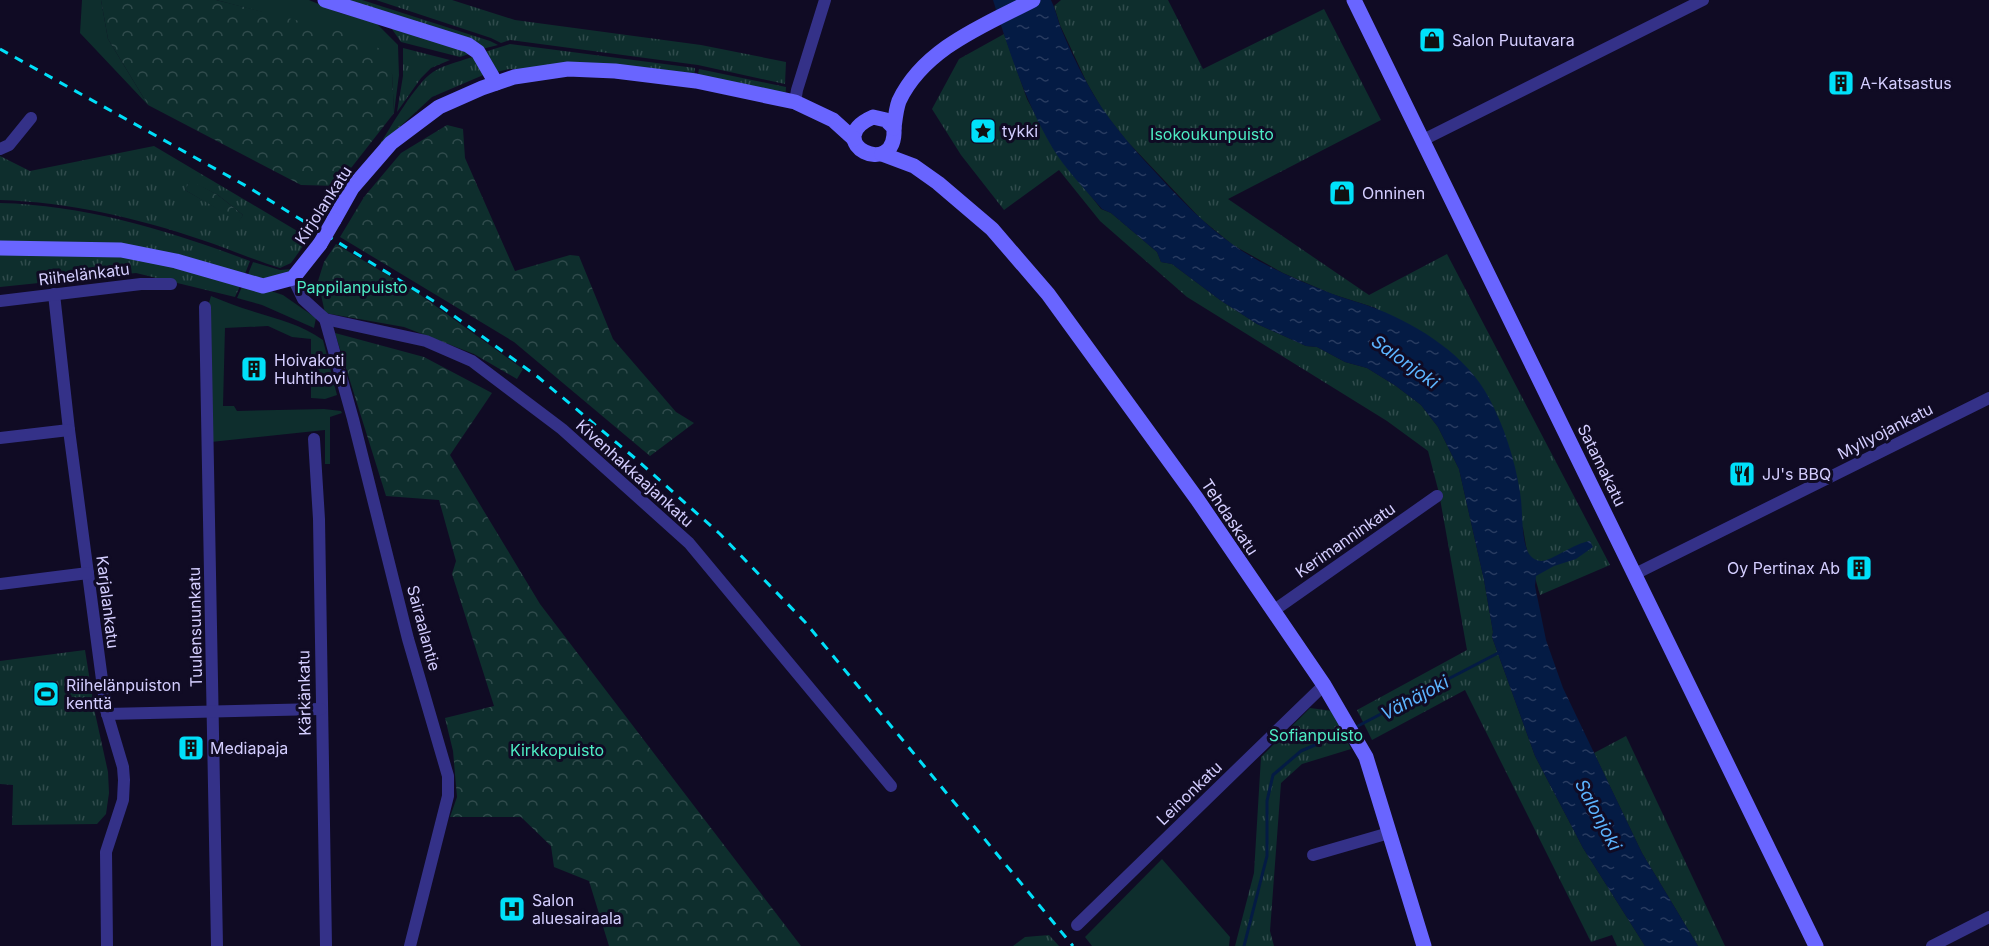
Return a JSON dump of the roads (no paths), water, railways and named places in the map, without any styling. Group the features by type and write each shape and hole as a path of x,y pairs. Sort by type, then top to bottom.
{"street":[{"path":"326,0 468,45 478,52 496,83"},
{"path":"795,102 825,0"},
{"path":"899,102 855,129 854,139 857,147 863,152 882,154 890,149 899,102 916,77 937,54 972,32 1033,0"},
{"name":"Satamakatu","path":"1354,0 1816,946"},
{"path":"1423,140 1703,0"},
{"name":"Kirjolankatu","path":"293,278 320,244 334,220 391,143 439,107 514,77 568,69 615,71 696,81 795,102 833,120 854,139"},
{"path":"0,149 9,145 31,118"},
{"path":"868,119 886,120 894,134"},
{"name":"Kirjolankatu","path":"833,120 868,119"},
{"name":"Tehdaskatu","path":"894,134 914,166"},
{"name":"Tehdaskatu","path":"882,154 914,166 938,183 992,229 1048,294 1197,499 1324,685 1366,757 1424,946"},
{"path":"0,248 121,250 176,261 263,285 293,278"},
{"name":"Kivenhakkaajankatu","path":"293,278 309,307 325,319 426,341 472,361 562,429 689,543 891,786"},
{"name":"Riihelänkatu","path":"0,301 141,284 171,284"},
{"name":"Karjalankatu","path":"54,294 69,430 107,714 123,767 124,790 121,808 106,852 107,946"},
{"name":"Tuulensuunkatu","path":"205,307 217,946"},
{"name":"Sairaalantie","path":"325,319 353,419 408,639 448,776 448,796 410,946"},
{"name":"Myllyojankatu","path":"1635,574 1989,398"},
{"path":"0,438 69,430"},
{"name":"Kärkänkatu","path":"314,439 319,519 326,946"},
{"name":"Kerimanninkatu","path":"1273,611 1437,496"},
{"path":"0,584 88,573"},
{"name":"Leinonkatu","path":"1077,925 1324,685"},
{"path":"107,714 321,709"},
{"path":"1313,855 1389,833"},
{"path":"1932,946 1989,917"}],"water":[{"name":"Salonjoki","path":"993,0 1051,0 1080,69 1110,119 1174,192 1222,236 1255,259 1305,283 1377,309 1410,324 1441,344 1480,383 1499,420 1512,456 1520,492 1524,540 1529,554 1535,559 1545,561 1584,542 1590,541 1593,547 1576,559 1554,566 1536,576 1535,586 1546,640 1563,688 1642,853 1698,946 1645,946 1583,848 1535,756 1492,637 1484,580 1459,469 1438,427 1421,405 1367,368 1345,362 1317,347 1306,346 1257,324 1172,264 1161,262 1157,252 1111,213 1102,209 1075,179 1042,130 1018,75"}],"waterway":[{"name":"Vähäjoki","path":"1354,728 1500,652"},
{"name":"Vähäjoki","path":"1244,946 1267,856 1267,801 1273,775 1301,751 1345,732"}],"railway":[{"path":"0,49 248,187 435,302 538,377 636,459 720,534 805,622 1073,946"}],"place":[{"name":"Salon Puutavara","path":"1432,40"},
{"name":"A-Katsastus","path":"1841,83"},
{"name":"tykki","path":"983,131"},
{"name":"Onninen","path":"1342,193"},
{"name":"Hoivakoti Huhtihovi","path":"254,369"},
{"name":"JJ's BBQ","path":"1742,474"},
{"name":"Oy Pertinax Ab","path":"1859,568"},
{"name":"Riihelänpuiston kenttä","path":"46,694"},
{"name":"Mediapaja","path":"191,748"},
{"name":"Salon aluesairaala","path":"512,909"}],"park label":[{"name":"Isokoukunpuisto","path":"1212,134"},
{"name":"Pappilanpuisto","path":"352,287"},
{"name":"Sofianpuisto","path":"1316,735"},
{"name":"Kirkkopuisto","path":"557,750"}]}
